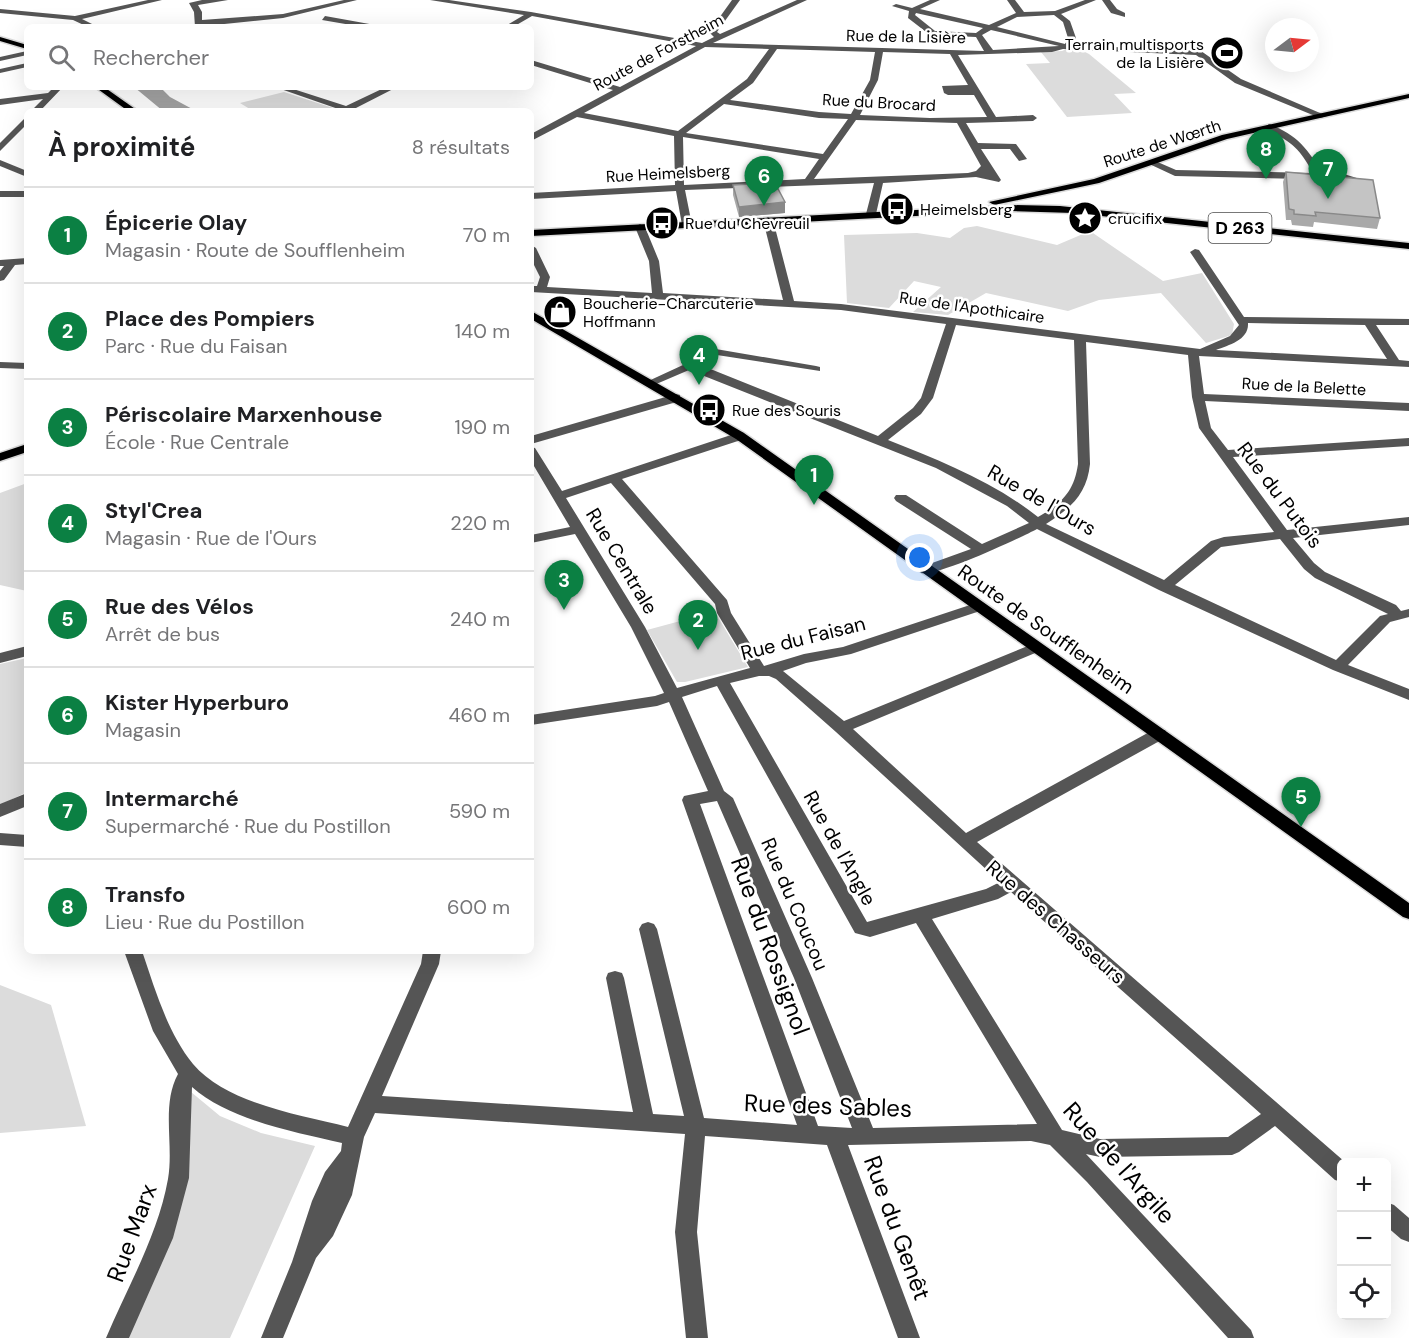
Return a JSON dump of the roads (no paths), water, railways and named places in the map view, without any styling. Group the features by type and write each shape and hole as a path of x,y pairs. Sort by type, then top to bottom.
{"main road":[{"path":"0,39 24,46"},
{"path":"103,90 130,108"},
{"name":"Route de Wœrth","path":"1028,195 1096,181 1205,143 1409,96"},
{"path":"1016,204 1028,195"},
{"path":"1028,195 1027,202 1040,206"},
{"name":"D 263","path":"938,211 986,203 1070,210"},
{"name":"D 263","path":"534,233 973,210 1016,204 1409,246"},
{"name":"Route de Soufflenheim","path":"534,316 740,436 1409,912"},
{"path":"0,456 24,449"}],"street":[{"path":"0,11 75,18 158,0"},
{"path":"191,2 224,0"},
{"path":"320,0 327,7"},
{"path":"208,24 283,16 353,0"},
{"name":"Rue de la Lisière","path":"434,0 531,14 703,45 953,53 991,53 1065,46"},
{"path":"718,37 713,32 736,0"},
{"name":"Route de Forstheim","path":"534,136 718,37 803,0"},
{"path":"936,0 913,10 911,16 930,32 978,35 1021,14 1056,13 1092,0"},
{"path":"1011,0 1021,14"},
{"path":"1106,0 1112,10 1122,15"},
{"path":"191,2 198,12 199,24"},
{"path":"319,24 336,4"},
{"path":"896,6 1065,46 1198,53 1238,81 1323,116"},
{"path":"1056,13 1063,18 1071,32 1072,41 1065,46"},
{"path":"513,24 531,14"},
{"path":"75,18 88,24"},
{"path":"325,18 358,24"},
{"path":"978,35 991,53"},
{"path":"678,138 750,81 774,48"},
{"path":"808,182 854,117 874,80 879,51"},
{"path":"953,53 993,119"},
{"path":"0,59 24,54"},
{"path":"534,63 621,90"},
{"path":"3,75 24,66"},
{"path":"38,108 56,90"},
{"path":"300,90 344,108"},
{"path":"353,108 387,90"},
{"path":"0,102 51,96"},
{"name":"Rue du Brocard","path":"724,102 819,115 854,117 960,120 1033,118"},
{"path":"577,114 678,138 705,139 826,157"},
{"path":"960,120 986,166 976,174"},
{"path":"0,148 24,122"},
{"path":"1269,127 1295,140 1307,154 1319,176"},
{"path":"678,138 680,188 687,225"},
{"path":"975,146 1013,146 1022,159"},
{"path":"1150,162 1175,173 1319,176 1358,180"},
{"path":"2,166 24,173"},
{"name":"Rue Heimelsberg","path":"534,196 976,174 996,180 986,166"},
{"path":"871,214 879,186 878,180"},
{"path":"0,194 24,194"},
{"path":"768,220 789,304"},
{"path":"640,227 654,261 658,295"},
{"path":"1195,252 1244,325 1242,332 1236,338 1198,352"},
{"path":"534,254 544,277 536,289"},
{"path":"0,278 17,260"},
{"name":"Rue de l'Apothicaire","path":"536,289 789,304 952,321 1198,352 1409,364"},
{"path":"1240,320 1409,322"},
{"path":"881,440 917,411 927,398 952,321"},
{"path":"1368,321 1395,363"},
{"path":"926,570 1037,524 1062,506 1080,483 1084,465 1080,338"},
{"path":"650,383 689,366 687,362 694,353 704,350 816,369"},
{"name":"Rue du Putois","path":"1198,352 1198,398 1205,428 1283,534 1309,566 1320,574 1403,614"},
{"path":"0,365 24,366"},
{"name":"Rue de l'Ours","path":"689,366 940,465 1012,503 1037,524 1338,667 1409,695"},
{"path":"534,439 676,398"},
{"name":"Rue de la Belette","path":"1198,398 1409,407"},
{"path":"559,496 740,436"},
{"path":"1225,454 1409,442"},
{"name":"Rue Centrale","path":"534,456 638,627 673,696"},
{"path":"614,478 722,603 724,613 765,671"},
{"path":"901,498 979,548"},
{"path":"1164,586 1216,544 1234,539 1409,521"},
{"path":"534,538 579,529"},
{"name":"Rue du Faisan","path":"534,720 604,711 657,701 683,690 765,671 804,659 846,651 978,607"},
{"path":"1338,667 1385,619 1403,614"},
{"path":"842,728 1035,648"},
{"path":"0,658 24,652"},
{"name":"Rue des Chasseurs","path":"765,671 781,676 842,728 965,841 1337,1169"},
{"name":"Rue de l'Angle","path":"721,680 861,928 870,930 992,894 1013,883"},
{"name":"Rue du Coucou","path":"673,696 718,795 725,798 798,968 866,1137"},
{"path":"965,841 1159,735"},
{"name":"Rue du Rossignol","path":"718,795 690,800 811,1135"},
{"path":"0,811 24,800"},
{"path":"0,839 24,841"},
{"name":"Rue de l'Argile","path":"920,915 1056,1138 1094,1175 1243,1338"},
{"path":"648,929 696,1125 686,1232 697,1338"},
{"path":"134,954 173,1051 189,1073 227,1100 346,1142"},
{"path":"272,1338 307,1252 325,1229 341,1196 347,1174 346,1142 368,1104 430,964 432,954"},
{"path":"615,978 645,1122"},
{"name":"Rue Marx","path":"117,1338 162,1238 179,1178 181,1088 189,1073"},
{"name":"Rue des Sables","path":"368,1104 834,1136 1031,1132 1100,1148 1232,1146 1275,1114"},
{"name":"Rue du Genêt","path":"834,1136 909,1338"},
{"path":"1391,1216 1409,1232"}],"place":[{"name":"Terrain multisports de la Lisière","path":"1227,53"},
{"name":"Transfo","path":"1266,179"},
{"name":"Intermarché","path":"1328,199"},
{"name":"Kister Hyperburo","path":"764,206"},
{"name":"Heimelsberg","path":"897,209"},
{"name":"crucifix","path":"1085,218"},
{"name":"Rue du Chevreuil","path":"662,223"},
{"name":"Boucherie-Charcuterie Hoffmann","path":"560,312"},
{"name":"Styl'Crea","path":"699,385"},
{"name":"Rue des Souris","path":"709,410"},
{"name":"Épicerie Olay","path":"814,505"},
{"name":"Périscolaire Marxenhouse","path":"564,610"},
{"name":"Place des Pompiers","path":"698,650"},
{"name":"Rue des Vélos","path":"1301,827"}]}
